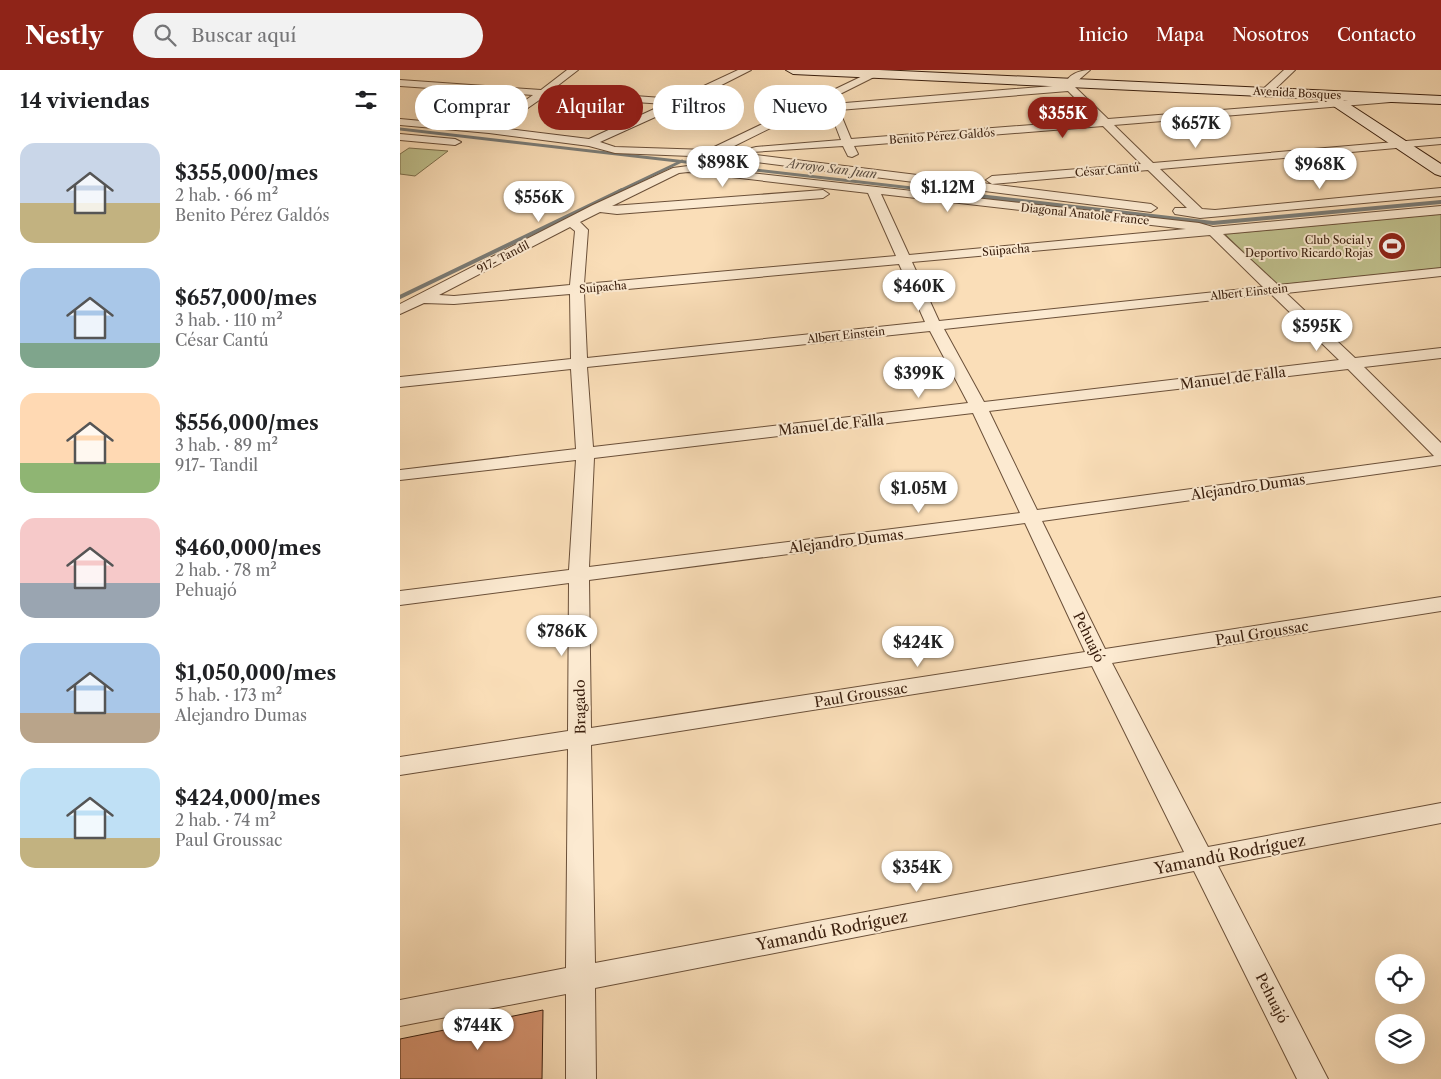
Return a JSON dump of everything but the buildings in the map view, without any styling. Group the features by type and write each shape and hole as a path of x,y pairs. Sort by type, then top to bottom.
{"main road":[{"name":"Avenida Bosques","path":"793,70 873,74 914,73 1070,85 1441,100"},
{"path":"1326,95 1441,171"}],"street":[{"path":"554,85 574,70"},
{"path":"715,85 746,70"},
{"path":"846,106 1070,85 1085,70"},
{"path":"1266,92 1290,70"},
{"path":"846,88 873,74"},
{"path":"402,79 538,91"},
{"path":"1070,85 1149,166 1200,214 1441,192"},
{"name":"Benito Pérez Galdós","path":"489,130 590,142 615,150 713,154 1411,98"},
{"path":"590,142 653,114"},
{"name":"Benito Pérez Galdós","path":"400,122 415,123"},
{"path":"713,154 761,130"},
{"path":"842,130 860,172"},
{"path":"400,137 455,142"},
{"name":"César Cantú","path":"953,183 1441,141"},
{"name":"Diagonal Anatole France","path":"713,154 1200,214"},
{"name":"Diagonal Anatole France","path":"688,169 1199,227 1213,231"},
{"name":"917- Tandil","path":"400,310 597,208 677,170 688,169"},
{"path":"597,208 617,210 840,193 852,189"},
{"name":"Pehuajó","path":"873,191 934,325 979,408 1099,659 1313,1079"},
{"name":"Suipacha","path":"422,299 454,300 1441,210"},
{"name":"Bragado","path":"572,222 582,230 577,289 579,364 585,452 579,576 581,1079"},
{"path":"1213,231 1352,364 1441,454"},
{"name":"Albert Einstein","path":"400,382 1441,272"},
{"name":"Manuel de Falla","path":"400,475 1441,353"},
{"name":"Alejandro Dumas","path":"400,598 1030,517 1441,460"},
{"name":"Paul Groussac","path":"400,766 1099,659 1441,604"},
{"name":"Yamandú Rodríguez","path":"400,1013 1202,860 1441,812"}],"green space":[{"path":"409,148 448,151 415,176 400,174 400,154"},
{"path":"1441,214 1441,268 1277,285 1225,234"}],"waterway":[{"name":"Arroyo San Juan","path":"400,129 681,161"},
{"path":"619,191 681,161"},
{"name":"Arroyo San Juan","path":"681,161 938,191"},
{"path":"400,297 622,190"},
{"name":"Arroyo San Juan","path":"927,190 1213,223 1441,202"}],"place":[{"name":"Club Social y Deportivo Ricardo Rojas","path":"1392,246"}]}
